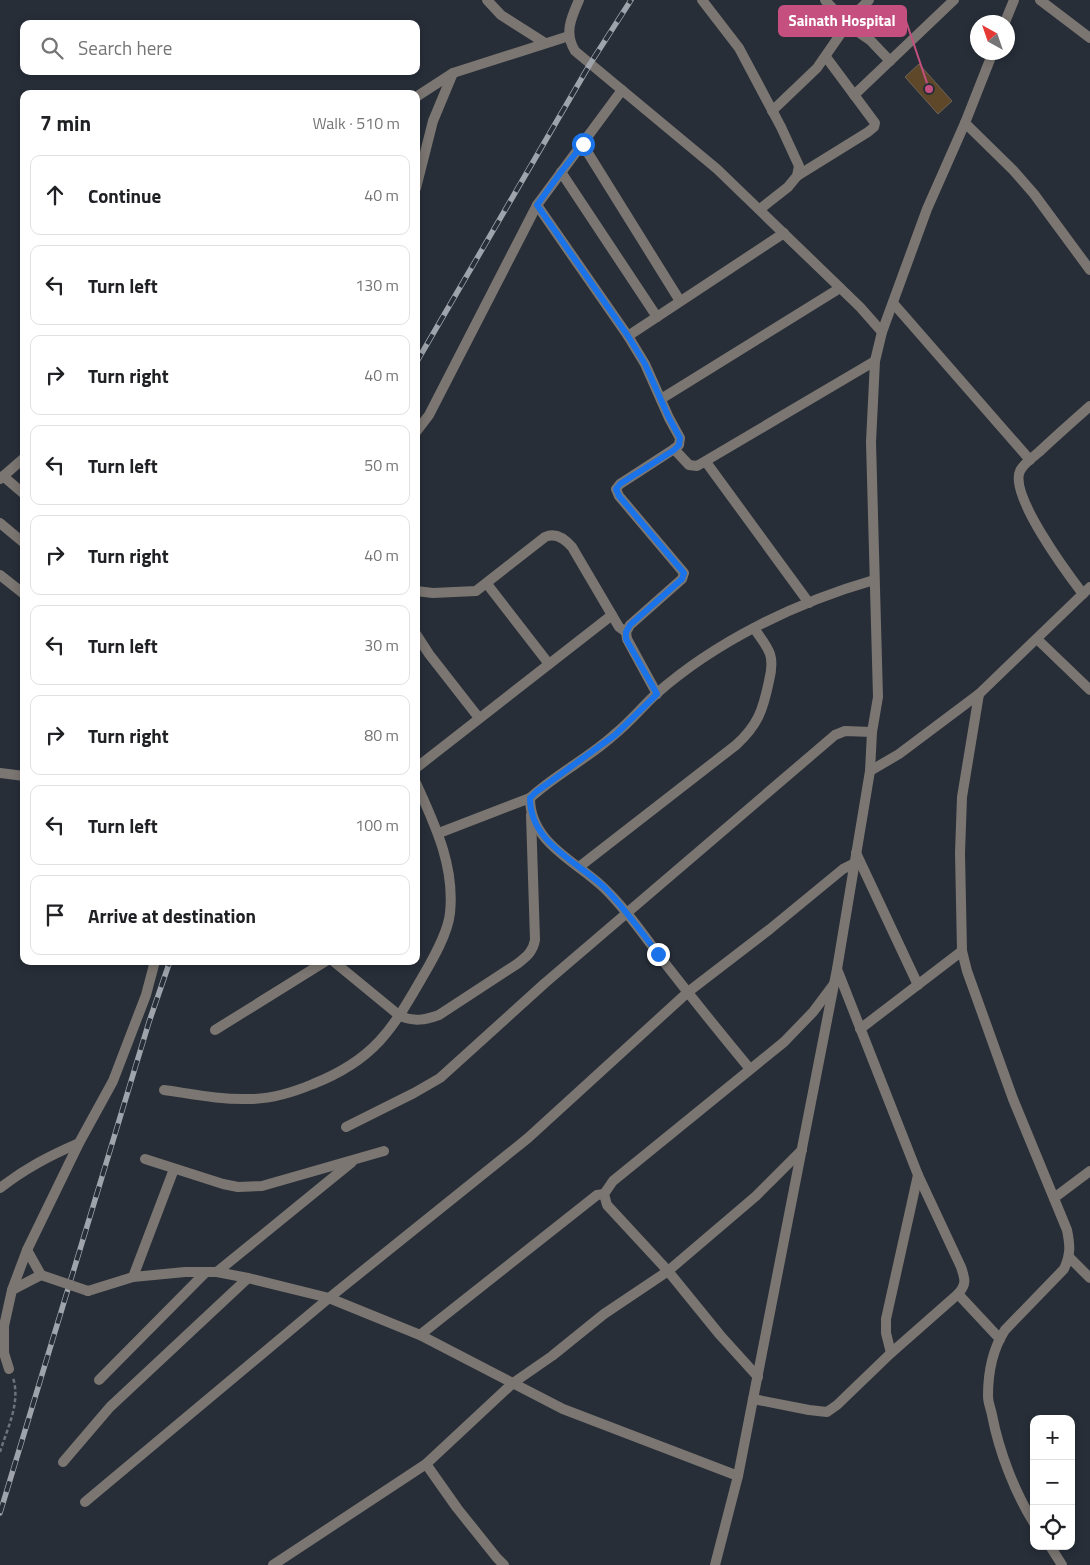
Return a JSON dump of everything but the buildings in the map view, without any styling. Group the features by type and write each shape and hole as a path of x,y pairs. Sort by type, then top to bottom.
{"street":[{"path":"487,0 501,15 545,43"},
{"path":"579,0 569,21 569,36 576,51 717,169 840,288 882,332"},
{"path":"702,0 739,48 796,158 798,166 797,176"},
{"path":"825,0 848,25 871,41 890,61"},
{"path":"772,111 810,76 826,57 853,16 869,0"},
{"path":"854,95 954,0"},
{"path":"1008,15 1014,0"},
{"path":"1040,0 1090,38"},
{"path":"420,94 453,73 569,36"},
{"path":"760,209 788,187 797,176 874,127 875,123 872,118 826,57"},
{"path":"715,1565 738,1476 758,1377 837,969 870,771 872,732 878,697 871,442 874,361 882,332 926,210 990,60"},
{"path":"420,170 433,120 453,73"},
{"path":"420,427 429,415 537,205 622,90"},
{"path":"964,123 1013,170 1034,194 1090,270"},
{"path":"583,144 680,301"},
{"path":"561,172 657,317"},
{"path":"537,205 628,336 645,364 680,438 679,445 674,450 620,484 616,489 619,496 684,573 682,579 630,625 626,632 626,639 657,694"},
{"path":"628,336 784,233"},
{"path":"661,399 840,288"},
{"path":"893,303 1030,460"},
{"path":"674,450 693,467 706,462 874,361"},
{"path":"870,771 899,754 979,694 1086,590 1060,563 1029,512 1018,483 1020,470 1090,406"},
{"path":"20,461 1,478 20,491"},
{"path":"706,462 809,603"},
{"path":"0,523 20,540"},
{"path":"420,593 476,591 545,538 550,535 556,536 566,540 572,547 619,627 626,632"},
{"path":"0,574 20,591"},
{"path":"439,833 530,798 615,735 657,694 711,653 754,628 809,603 874,580"},
{"path":"487,584 549,664"},
{"path":"420,765 612,615"},
{"path":"579,868 736,745 752,729 762,710 772,661 770,652 754,628"},
{"path":"1037,639 1090,690"},
{"path":"420,640 480,718"},
{"path":"979,694 962,797 960,854 962,951 967,971 1013,1099 1067,1230 1070,1246 1070,1257 1064,1269 1005,1330 995,1348 990,1366 988,1398 994,1426 1007,1467 1030,1514"},
{"path":"346,1127 414,1094 440,1078 545,983 835,735 844,731 872,732"},
{"path":"0,773 20,776"},
{"path":"164,1090 221,1098 252,1099 296,1091 336,1075 360,1060 380,1041 400,1016 438,951 450,915 450,882 444,850 439,833 420,792"},
{"path":"338,965 400,1016 410,1020 426,1019 439,1015 528,956 534,948 535,940 530,798"},
{"path":"530,813 542,835 562,856 604,888 627,914 750,1069"},
{"path":"855,858 918,985"},
{"path":"85,1502 329,1298 528,1138 688,992 770,929 855,858"},
{"path":"860,1029 962,951"},
{"path":"9,1369 2,1352 4,1326 12,1290 27,1250 79,1143 113,1081 146,994 154,965"},
{"path":"215,1030 320,965"},
{"path":"753,1399 827,1412 837,1405 964,1287 961,1267 918,1175 837,969"},
{"path":"420,1335 597,1195 604,1194 613,1181 784,1042 813,1012 834,984"},
{"path":"0,1188 47,1156 79,1143"},
{"path":"273,1565 426,1464 513,1383 552,1356 604,1314 668,1271 756,1196 802,1150"},
{"path":"145,1159 238,1187 262,1186 384,1151"},
{"path":"99,1380 211,1272 355,1159"},
{"path":"133,1277 174,1168"},
{"path":"1054,1198 1090,1171"},
{"path":"891,1353 886,1333 886,1320 918,1175"},
{"path":"604,1194 607,1205 668,1271 720,1335 758,1377"},
{"path":"27,1250 41,1275 88,1291 133,1277 185,1272 211,1272 248,1278 329,1298 420,1335 563,1409 738,1476"},
{"path":"1070,1257 1090,1278"},
{"path":"12,1290 41,1275"},
{"path":"63,1462 110,1407 248,1278"},
{"path":"958,1294 1000,1339"},
{"path":"426,1464 457,1508 504,1565"},
{"path":"1053,1550 1062,1565"}],"path":[{"path":"0,1452 15,1404 16,1392 9,1369"}],"railway":[{"path":"420,356 590,64 631,0"},
{"path":"0,1513 149,1022 169,965"}],"place":[{"name":"Sainath Hospital","path":"929,89"}],"route":[{"path":"583,144 537,205 628,336 645,364 669,418 677,430 680,438 679,445 674,450 620,484 616,489 619,496 682,568 684,573 682,579 630,625 626,632 626,639 657,694 615,735 536,792 530,798 530,813 542,835 562,856 604,888 658,954"}]}
